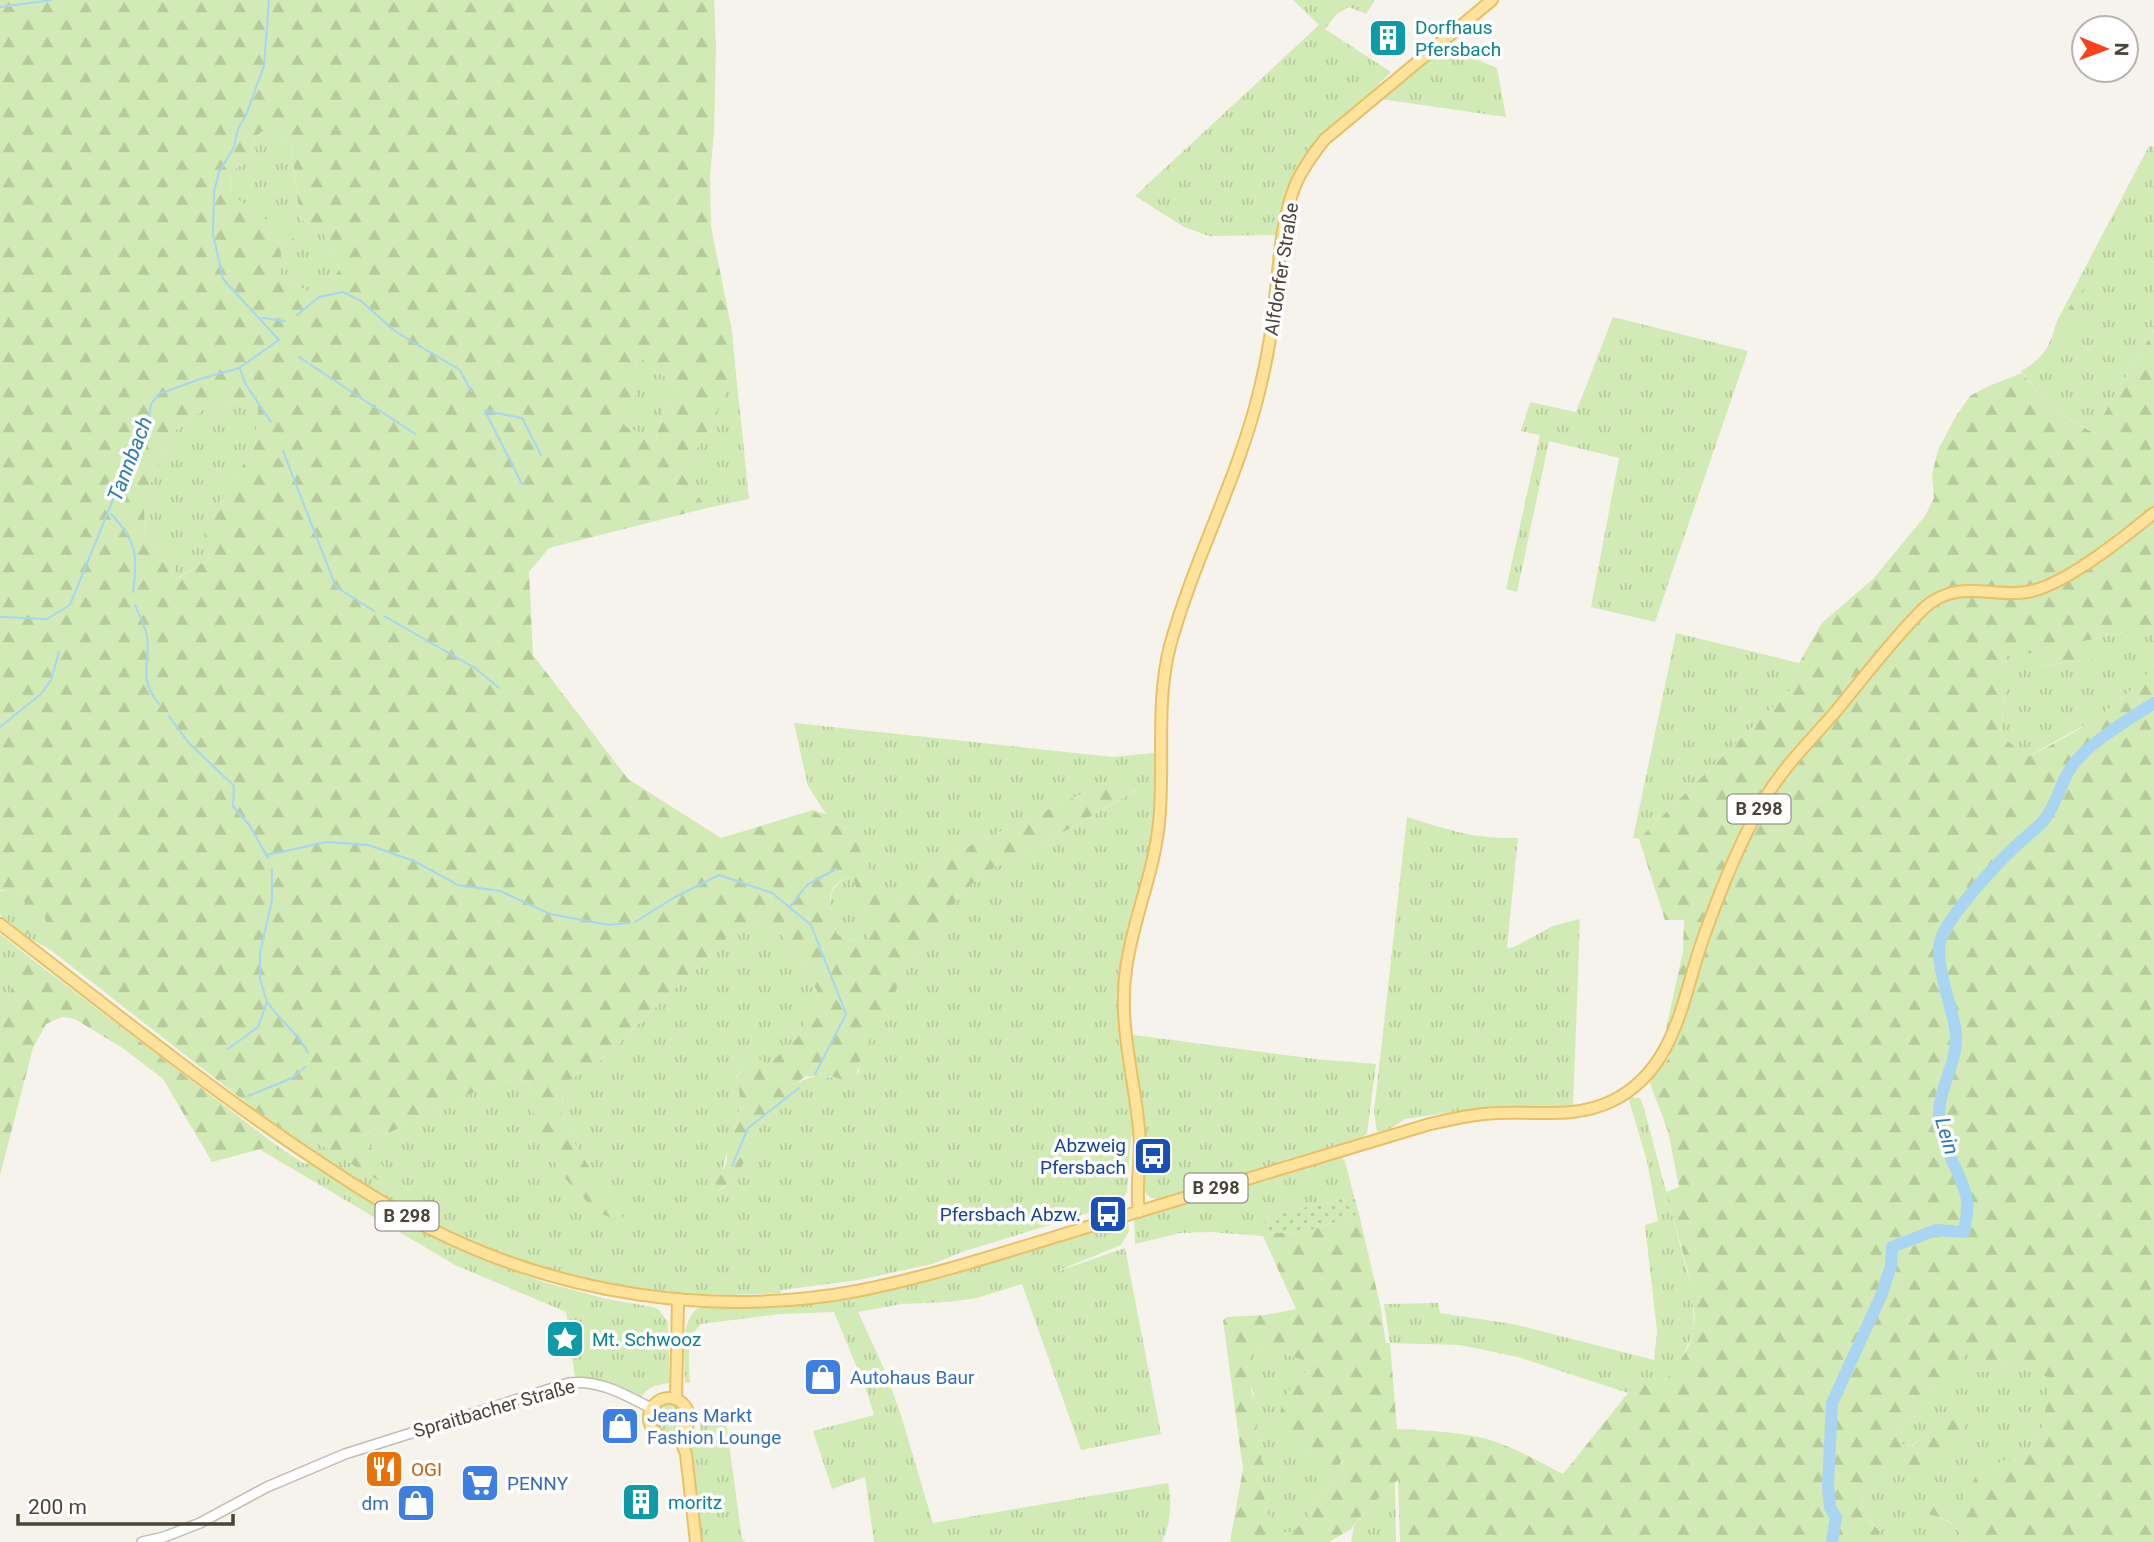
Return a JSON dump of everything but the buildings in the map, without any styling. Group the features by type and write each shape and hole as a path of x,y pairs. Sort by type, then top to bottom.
{"main road":[{"name":"Alfdorfer Straße","path":"1139,1212 1136,1195 1140,1130 1125,1035 1125,979 1130,941 1157,842 1161,806 1161,702 1166,665 1178,621 1247,436 1259,393 1270,338 1286,217 1304,168 1325,139 1492,0"},
{"name":"B 298","path":"0,924 147,1038 301,1150 402,1214 490,1255 583,1284 678,1299 740,1302 856,1291 956,1266 1430,1124 1480,1114 1572,1113 1600,1106 1632,1089 1652,1070 1672,1037 1705,933 1765,798 1793,761 1908,626 1933,601 1949,593 2041,589 2090,560 2154,513"},
{"path":"676,1399 678,1299"},
{"path":"676,1399 685,1406 689,1418 687,1428 679,1435 668,1438 653,1431 649,1420 651,1408 659,1400 676,1399"},
{"path":"679,1435 686,1454 696,1542"}],"street":[{"name":"Spraitbacher Straße","path":"142,1542 200,1523 267,1487 345,1454 569,1383 582,1381 603,1385 651,1408"}],"green space":[{"path":"0,0 714,0 716,46 710,175 711,227 732,331 735,364 715,420 681,473 707,508 549,548 529,572 533,655 628,779 721,838 813,810 831,824 850,829 874,879 900,903 952,854 1110,781 1139,788 1031,851 987,871 964,891 909,965 861,1056 855,1077 849,1082 830,1076 822,1081 817,1077 806,1076 790,1088 795,1092 777,1106 762,1123 735,1176 717,1192 716,1180 726,1163 727,1149 739,1113 740,1096 736,1078 756,1055 767,1066 797,1038 819,995 802,961 780,933 758,920 731,934 594,1067 580,1072 563,1087 562,1114 577,1148 628,1226 596,1211 560,1173 536,1125 528,1080 500,1082 436,1108 384,1136 375,1128 363,1136 402,1195 306,1136 294,1140 52,951 44,912 26,936 14,926 23,912 25,895 0,890","holes":["262,131 291,143 300,219 322,230 340,269 318,297 280,276 282,244 299,252 302,245 232,195 231,172 256,155 254,139","642,358 647,367 677,383 664,408 655,442 625,426 622,416 636,395 638,381 630,372","259,396 255,446 204,533 210,558 175,580 173,557 145,541 144,498 173,432 205,408","853,876 869,941 845,939 837,934 830,899 836,885"]},
{"path":"1293,0 1375,0 1366,14 1349,7 1337,14 1325,29 1391,72 1325,139 1304,168 1282,239 1274,235 1209,236 1184,227 1135,196 1319,25"},
{"path":"1447,38 1467,55 1497,68 1506,117 1373,98"},
{"path":"262,131 291,143 300,219 322,230 340,269 318,297 280,276 282,244 299,252 301,245 232,196 231,172 256,155 254,139"},
{"path":"2149,146 2154,147 2154,330 2095,433 2052,410 2021,371 2036,361 2048,345 2057,321"},
{"path":"2081,287 2084,289 2076,320 2065,340 2059,344 2055,341 2058,328"},
{"path":"1613,317 1748,351 1655,622 1591,607 1619,458 1549,441 1517,592 1506,589 1540,435 1521,431 1530,402 1576,412"},
{"path":"2154,330 2154,633 2121,633 2079,642 2100,658 2040,666 2040,652 2007,656 2001,736 2027,757 2062,739 2112,707 2154,665 2154,1542 1965,1542 1951,1524 1923,1511 1931,1500 1945,1497 1949,1505 1958,1509 1981,1467 1995,1472 2001,1460 2024,1460 2043,1426 2050,1378 2012,1364 1981,1372 1972,1351 1962,1356 1966,1373 1957,1383 1935,1383 1919,1412 1903,1422 1900,1443 1912,1447 1938,1424 1959,1419 1964,1426 1965,1435 1959,1451 1938,1461 1933,1471 1918,1469 1912,1482 1893,1469 1863,1487 1862,1514 1880,1531 1878,1542 1400,1542 1398,1480 1369,1506 1351,1529 1329,1542 1230,1542 1243,1469 1223,1320 1227,1317 1265,1315 1296,1309 1263,1232 1302,1233 1359,1214 1380,1304 1386,1343 1390,1343 1397,1429 1483,1438 1514,1449 1563,1474 1644,1377 1663,1383 1672,1372 1691,1339 1693,1301 1686,1262 1666,1192 1679,1187 1668,1131 1648,1078 1667,1061 1680,1034 1666,1029 1683,951 1684,920 1665,920 1639,839 1791,689 1799,663 1822,623 1874,578 1925,516 1934,498 1932,475 1938,450 1970,396 2022,373 2052,410 2094,433","holes":["1256,1345 1303,1360 1310,1365 1307,1374 1298,1376 1280,1413 1280,1422 1288,1440 1297,1449 1307,1447 1326,1462 1327,1468 1332,1468 1334,1464 1337,1467 1344,1459 1349,1462 1360,1455 1363,1459 1314,1500 1308,1516 1293,1532 1281,1532 1269,1516 1261,1486 1257,1484 1259,1469 1264,1465 1261,1460 1262,1446 1256,1430 1260,1405 1252,1394 1254,1377 1248,1360"]},
{"path":"643,357 647,367 677,383 664,408 655,442 625,426 622,416 636,394 630,372"},
{"path":"735,364 749,499 707,508 681,473 715,420"},
{"path":"259,396 255,446 232,482 210,558 174,580 173,557 145,541 144,498 173,432 205,408"},
{"path":"1676,633 1799,663 1791,689 1639,839 1633,838"},
{"path":"2121,633 2154,633 2154,665 2141,682 2099,717 2027,757 2001,737 2007,655 2040,652 2041,666 2099,658 2078,642"},
{"path":"794,723 1113,757 1161,752 1156,758 1150,850 1125,947 1119,990 1120,1032 1136,1135 1131,1137 1127,1191 1121,1203 965,1251 932,1264 859,1280 781,1290 780,1293 743,1295 667,1292 591,1281 518,1261 483,1248 409,1212 294,1140 306,1136 400,1193 363,1136 375,1128 384,1136 436,1108 500,1082 528,1080 536,1125 627,1225 577,1148 562,1114 563,1087 580,1072 594,1067 731,934 758,920 780,933 802,961 819,995 797,1038 767,1066 756,1056 736,1077 741,1100 718,1192 735,1176 765,1118 795,1093 789,1088 818,1076 849,1082 859,1072 860,1056 909,965 964,891 987,871 1031,851 1138,789 1110,781 952,854 900,903 874,879 850,829 831,824 813,810 826,814 808,786"},
{"path":"1407,817 1475,835 1518,838 1507,948 1514,947 1553,926 1580,919 1573,1109 1466,1110 1405,1119 1388,1130 1377,1132 1374,1112"},
{"path":"853,876 870,941 845,939 837,934 834,924 830,899 832,892 843,880"},
{"path":"10,890 25,895 23,912 14,926 0,915 0,891"},
{"path":"44,911 52,951 26,936"},
{"path":"0,934 33,960 17,967 0,1031"},
{"path":"33,960 276,1145 212,1162 163,1079 124,1049 75,1019 62,1017 46,1024 33,1048 0,1175 0,1031 17,967"},
{"path":"1127,1034 1315,1059 1376,1064 1367,1133 1360,1140 1159,1199 1151,1198 1144,1192 1145,1148"},
{"path":"1628,1097 1640,1098 1644,1108 1693,1294 1694,1331 1680,1362 1662,1384 1644,1377 1628,1393 1518,1357 1460,1345 1390,1343 1384,1304 1438,1303 1440,1313 1513,1324 1654,1360 1657,1331 1645,1225 1658,1221 1647,1161"},
{"path":"276,1145 379,1205 488,1260 543,1282 659,1310 668,1322 670,1383 649,1389 636,1407 603,1388 576,1385 566,1312 455,1265 259,1149"},
{"path":"1340,1156 1345,1161 1354,1196 1265,1217 1263,1236 1180,1233 1135,1244 1134,1218"},
{"path":"1354,1196 1359,1214 1302,1233 1263,1232 1265,1217"},
{"path":"1128,1221 1129,1231 1121,1245 1050,1274 1125,1248 1161,1434 1081,1450 1022,1284 977,1298 902,1304 858,1312 886,1373 901,1415 933,1523 1168,1483 1170,1513 1162,1542 874,1542 865,1477 832,1489 813,1431 874,1415 834,1312 780,1314 701,1324 690,1344 690,1383 685,1383 685,1333 698,1308 773,1306 847,1298"},
{"path":"1256,1345 1311,1365 1304,1375 1306,1447 1330,1463 1341,1464 1344,1459 1360,1455 1363,1459 1314,1500 1308,1516 1294,1532 1281,1532 1275,1526 1269,1516 1261,1486 1257,1484 1262,1446 1256,1430 1258,1415 1248,1368 1250,1354"},
{"path":"1973,1351 1981,1372 2012,1364 2051,1378 2043,1426 2024,1460 2001,1460 1995,1472 1958,1509 1949,1505 1926,1514 1949,1523 1965,1542 1878,1542 1880,1530 1862,1514 1863,1487 1893,1469 1918,1469 1959,1451 1931,1429 1911,1447 1900,1443 1903,1422 1919,1412 1935,1383 1957,1383 1961,1356"},
{"path":"669,1402 680,1407 685,1418 680,1429 669,1434 658,1429 653,1418 658,1407"},
{"path":"725,1414 742,1539 746,1542 699,1542 689,1445 701,1441 700,1419"},
{"path":"1395,1483 1396,1542 1351,1542 1354,1526 1369,1506"}],"waterway":[{"path":"0,7 52,0"},
{"name":"Tannbach","path":"0,617 47,619 70,605 123,475 148,425 151,404 159,394 239,368 279,340 223,279 213,234 214,192 219,172 234,147 238,129 264,66 269,0"},
{"path":"297,315 319,297 343,292 361,301 396,332 460,370 471,391"},
{"path":"262,318 285,321"},
{"path":"299,357 415,434"},
{"path":"240,369 246,385 271,422"},
{"path":"485,411 522,484"},
{"path":"486,411 522,418 541,455"},
{"path":"283,451 336,587 374,611"},
{"path":"111,514 126,533 134,550 133,592"},
{"path":"135,605 147,636 148,686 159,704"},
{"path":"384,616 475,668 499,688"},
{"name":"Tannbach","path":"0,727 41,694 51,680 59,652"},
{"name":"Lein","path":"1832,1542 1836,1517 1830,1508 1828,1486 1832,1403 1881,1296 1891,1266 1892,1247 1936,1230 1964,1232 1966,1195 1942,1136 1939,1115 1956,1044 1954,1023 1941,972 1941,939 1953,917 1975,890 2008,853 2044,820 2077,760 2104,736 2154,703"},
{"path":"169,716 188,742 234,786 233,806 250,826 268,858"},
{"path":"267,855 327,842 368,845 414,861 458,885 500,891 550,914 609,925 629,923"},
{"path":"228,1049 258,1027 267,1002 260,979 260,953 272,900 272,869"},
{"path":"790,907 807,885 836,869"},
{"path":"635,922 675,897 719,875 772,893 811,925 846,1014 815,1074"},
{"path":"268,1003 308,1053"},
{"path":"248,1096 292,1078 305,1067"},
{"path":"732,1166 748,1128 799,1088"}],"place":[{"name":"Dorfhaus Pfersbach","path":"1388,38"},
{"name":"Abzweig Pfersbach","path":"1153,1156"},
{"name":"Pfersbach Abzw.","path":"1108,1214"},
{"name":"Mt. Schwooz","path":"565,1339"},
{"name":"Autohaus Baur","path":"823,1377"},
{"name":"Jeans Markt Fashion Lounge","path":"620,1426"},
{"name":"OGI","path":"384,1469"},
{"name":"PENNY","path":"480,1483"},
{"name":"moritz","path":"641,1502"},
{"name":"dm","path":"416,1503"}]}
